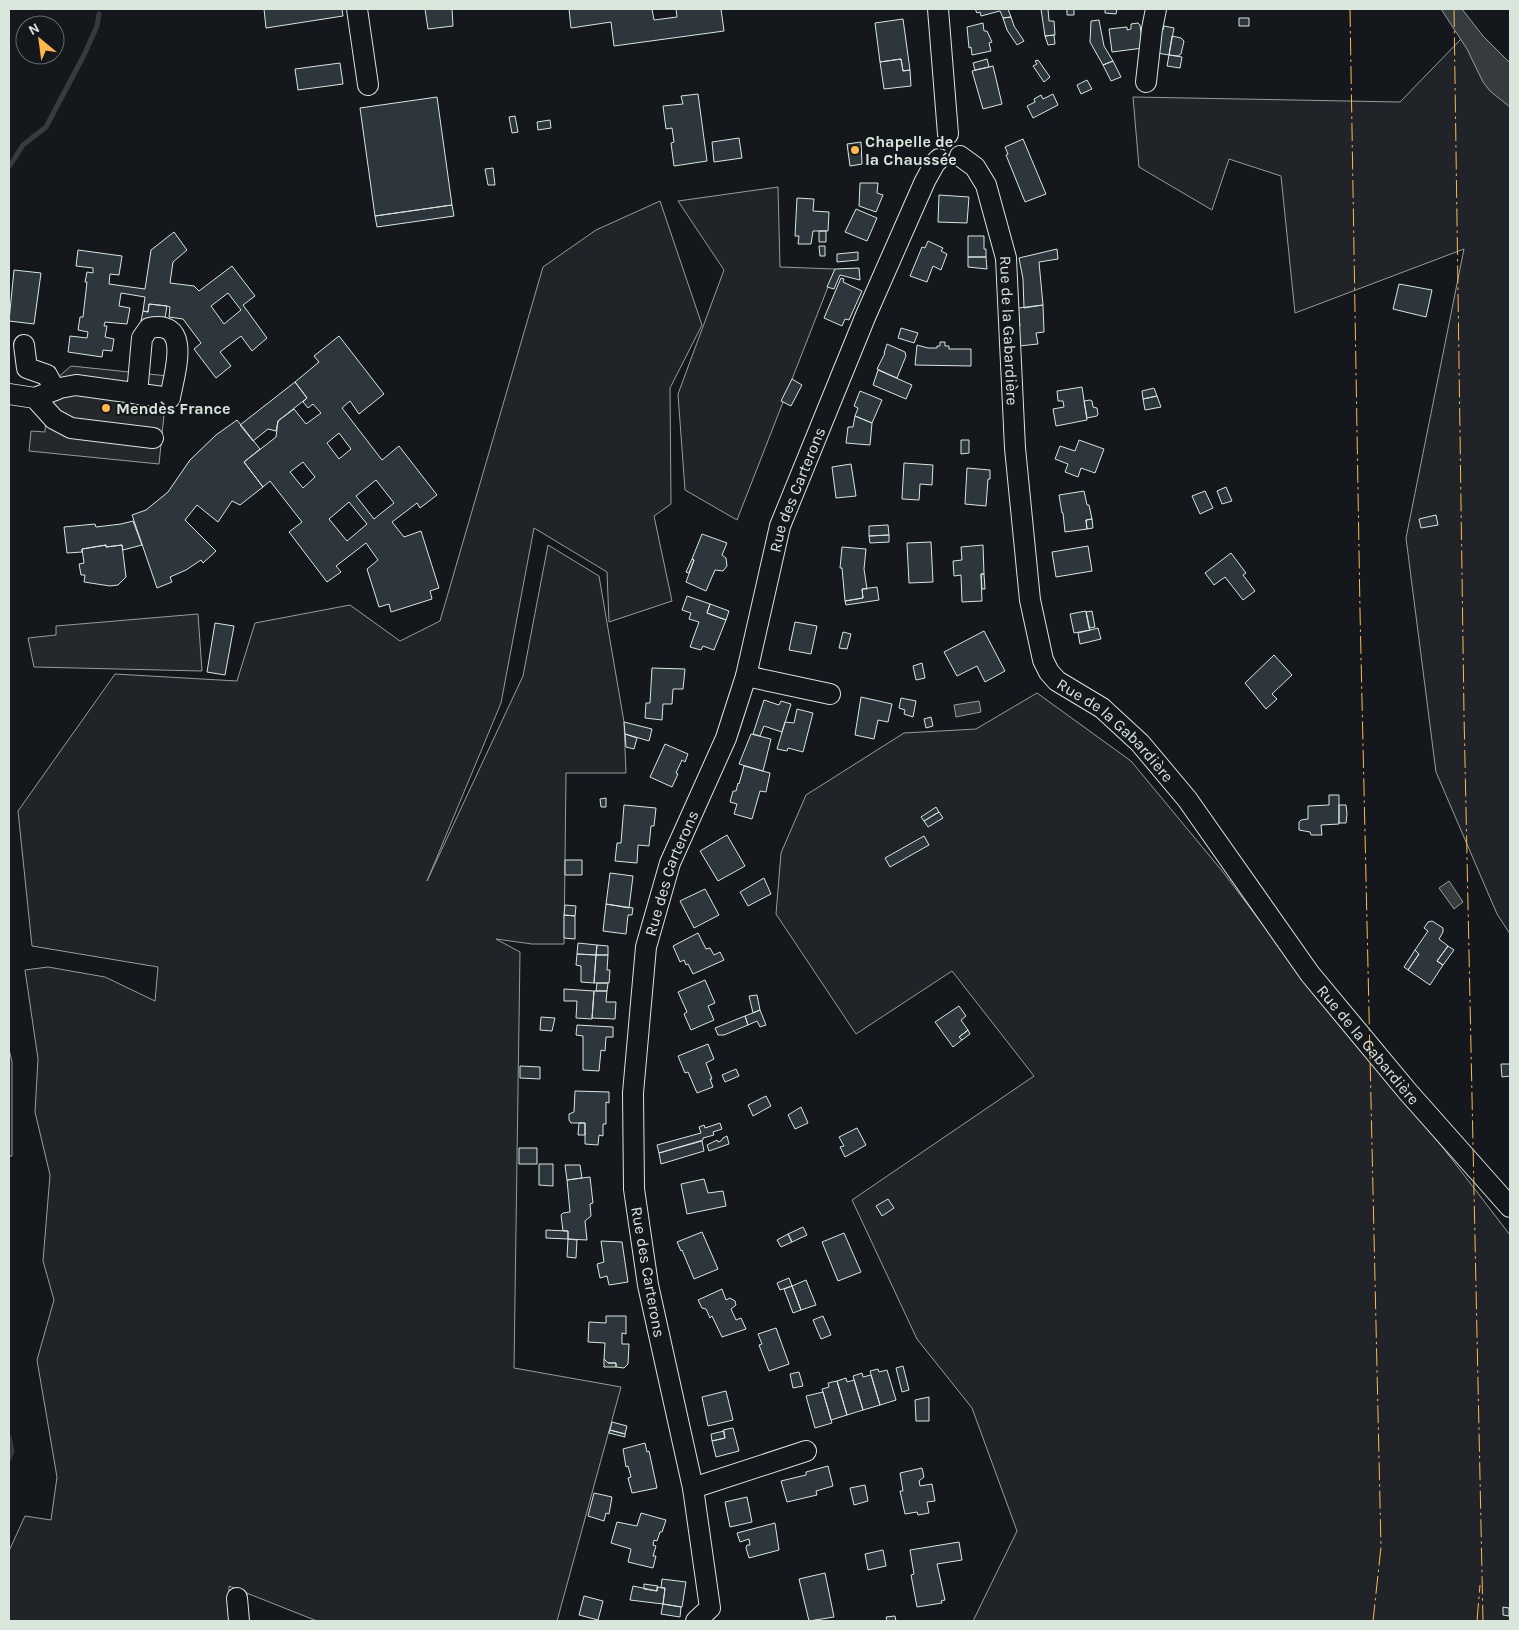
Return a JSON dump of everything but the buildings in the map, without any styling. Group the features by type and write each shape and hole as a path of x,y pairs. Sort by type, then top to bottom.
{"street":[{"path":"357,9 368,85"},
{"path":"938,9 948,134"},
{"path":"1146,82 1156,9"},
{"path":"948,134 956,136 963,148 960,156 953,162 948,163 936,156 935,146 939,138 948,134"},
{"name":"Rue de la Gabardière","path":"960,156 975,167 986,185 1006,258 1014,448 1030,600 1043,660 1049,672 1058,681 1102,708 1140,743 1188,799 1310,974 1408,1092 1510,1207"},
{"name":"Rue des Carterons","path":"710,1617 693,1488 648,1285 634,1189 633,1093 646,946 670,863 726,738 746,676 780,526 866,315 925,181 935,163 940,159"},
{"path":"24,345 27,368 48,375 55,390"},
{"path":"9,394 36,398 55,390 76,385 137,394"},
{"path":"36,398 54,419 71,428 153,438"},
{"path":"746,676 830,694"},
{"path":"693,1488 806,1451"},
{"path":"237,1598 240,1621"}],"shaded area":[{"path":"1441,9 1462,9 1483,36 1510,63 1510,107 1490,91 1483,82 1467,49"},
{"path":"1462,38 1510,90 1510,934 1497,914 1436,772 1406,538 1464,249 1295,313 1281,176 1229,159 1212,210 1139,167 1133,97 1400,102"},
{"path":"778,187 780,267 835,269 737,520 685,490 678,394 724,270 678,201"},
{"path":"660,201 702,325 670,388 671,504 654,516 672,601 609,622 607,572 534,528 501,703 427,881 523,676 548,545 599,576 624,722 626,773 566,773 564,944 532,944 496,939 520,952 514,1368 621,1387 557,1621 317,1621 229,1586 229,1621 9,1621 9,1551 25,1516 51,1520 57,1477 37,1360 54,1300 43,1261 50,1175 35,1112 38,1059 25,970 48,967 105,977 155,1001 158,967 32,946 18,811 115,674 237,681 255,623 350,605 400,641 440,621 543,267 596,230"},
{"name":"Mendès France","path":"71,366 168,376 159,464 29,451 31,431 45,432 48,386"},
{"path":"198,614 202,671 34,667 28,638 56,635 56,626"},
{"path":"1037,693 1131,761 1223,872 1334,1019 1444,1149 1510,1235 1510,1621 973,1621 1017,1531 972,1408 917,1339 852,1200 1034,1076 952,971 856,1034 776,914 781,853 806,795 904,733 976,729"},
{"path":"979,701 981,712 956,717 954,705"},
{"path":"1449,881 1463,902 1454,909 1439,888"},
{"path":"9,1049 12,1062 12,1156 9,1156"}],"waterway":[{"path":"9,167 23,145 46,127 84,55 97,26 99,14"},
{"path":"9,1437 12,1451 9,1459"}],"power":[{"path":"1350,9 1360,611 1381,1547 1373,1621"},
{"path":"1454,9 1464,714 1483,1621"},
{"path":"1477,1621 1480,1585"}],"place":[{"name":"Chapelle de la Chaussée","path":"855,150"},
{"name":"Mendès France","path":"106,408"}]}
